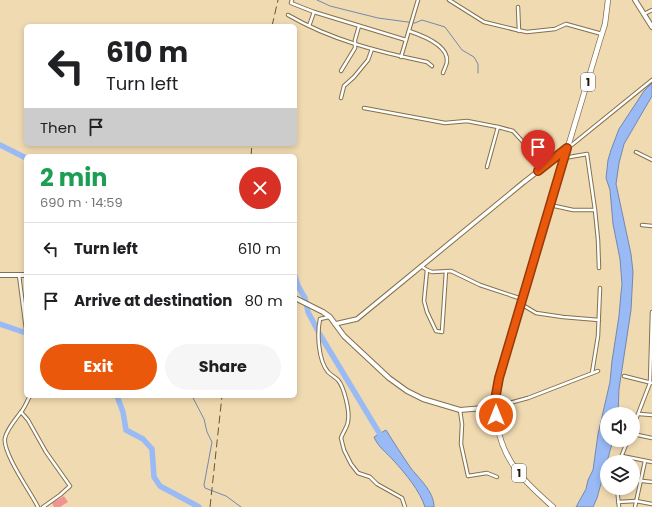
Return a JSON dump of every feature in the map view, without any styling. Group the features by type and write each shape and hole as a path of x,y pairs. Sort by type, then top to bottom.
{"highway":[{"name":"1","path":"551,506 524,479 510,460 498,433 495,407 499,378 602,34 607,15 608,0"}],"main road":[{"path":"635,0 652,27"},
{"path":"0,275 24,275"},
{"path":"297,299 330,317 344,336 389,378 406,391 423,399 460,410 495,407"}],"street":[{"path":"292,0 291,4 406,40"},
{"path":"401,57 418,0"},
{"path":"449,0 488,24 527,32 555,29 566,24 602,34"},
{"path":"518,6 518,30"},
{"path":"644,14 652,10"},
{"path":"309,26 314,12"},
{"path":"288,15 333,37 401,57 427,62 432,66"},
{"path":"341,71 354,48 359,26"},
{"path":"409,31 424,36 439,46 447,57 443,73"},
{"path":"341,98 344,86 368,60 372,49"},
{"path":"335,324 358,319 652,80"},
{"path":"364,108 444,123 467,121 498,127 513,131 524,143 556,157"},
{"path":"487,167 498,127"},
{"path":"636,152 652,160"},
{"path":"564,158 586,154 595,210 599,268"},
{"path":"550,205 573,210 595,210"},
{"path":"642,225 652,226"},
{"path":"422,266 432,272 451,271 480,285 522,302 536,313 599,320"},
{"path":"427,270 424,301 427,312 436,331 442,332 446,271"},
{"path":"19,275 24,311"},
{"path":"592,373 598,336 600,288"},
{"path":"640,411 651,383 652,312"},
{"path":"330,317 320,319 318,347 328,372 338,379 342,386 348,417 348,422 341,438 344,450 351,464 358,473 370,477 377,484 402,498 405,507"},
{"path":"495,407 536,396 598,371"},
{"path":"624,376 651,383"},
{"path":"29,398 8,431 4,443 9,456 38,507"},
{"path":"460,410 462,424 461,444 468,476 487,472 497,477"},
{"path":"21,412 28,420 46,452 70,486 43,507"},
{"path":"640,414 652,415"},
{"path":"640,435 652,438"},
{"path":"640,460 652,462"},
{"path":"645,461 640,481 652,482"},
{"path":"618,495 619,507"},
{"path":"635,507 637,495"},
{"path":"618,502 636,501 652,504"}],"shaded area":[{"path":"64,496 68,502 60,507 54,507 52,503"}],"water":[{"path":"652,83 652,96 624,144 616,184 631,254 633,272 631,310 619,389 618,407 604,407 610,382 622,284 620,259 613,224 610,190 606,178 608,160 619,129 644,91"},
{"path":"600,425 600,447 611,447 609,455 600,455 600,487 597,498 593,507 576,507 586,489 588,480 593,470"},
{"path":"386,430 410,467 429,490 434,507 425,507 412,482 376,441 374,437"}],"waterway":[{"path":"317,0 330,6 378,18 415,23 422,20 445,27 462,50 474,57 478,64 478,73"},
{"path":"0,145 24,157"},
{"path":"297,283 305,298 308,312 319,333 384,441"},
{"path":"0,324 24,332"},
{"path":"118,398 123,412 126,430 143,439 152,449 154,477 160,486 199,507"},
{"path":"193,398 204,419 207,432 212,442 204,485 205,488 226,496 241,507"}],"railway":[{"path":"272,24 278,0"},
{"path":"251,154 252,146"},
{"path":"210,507 222,398"}],"route":[{"path":"496,415 495,400 499,378 567,148 538,171"}]}
